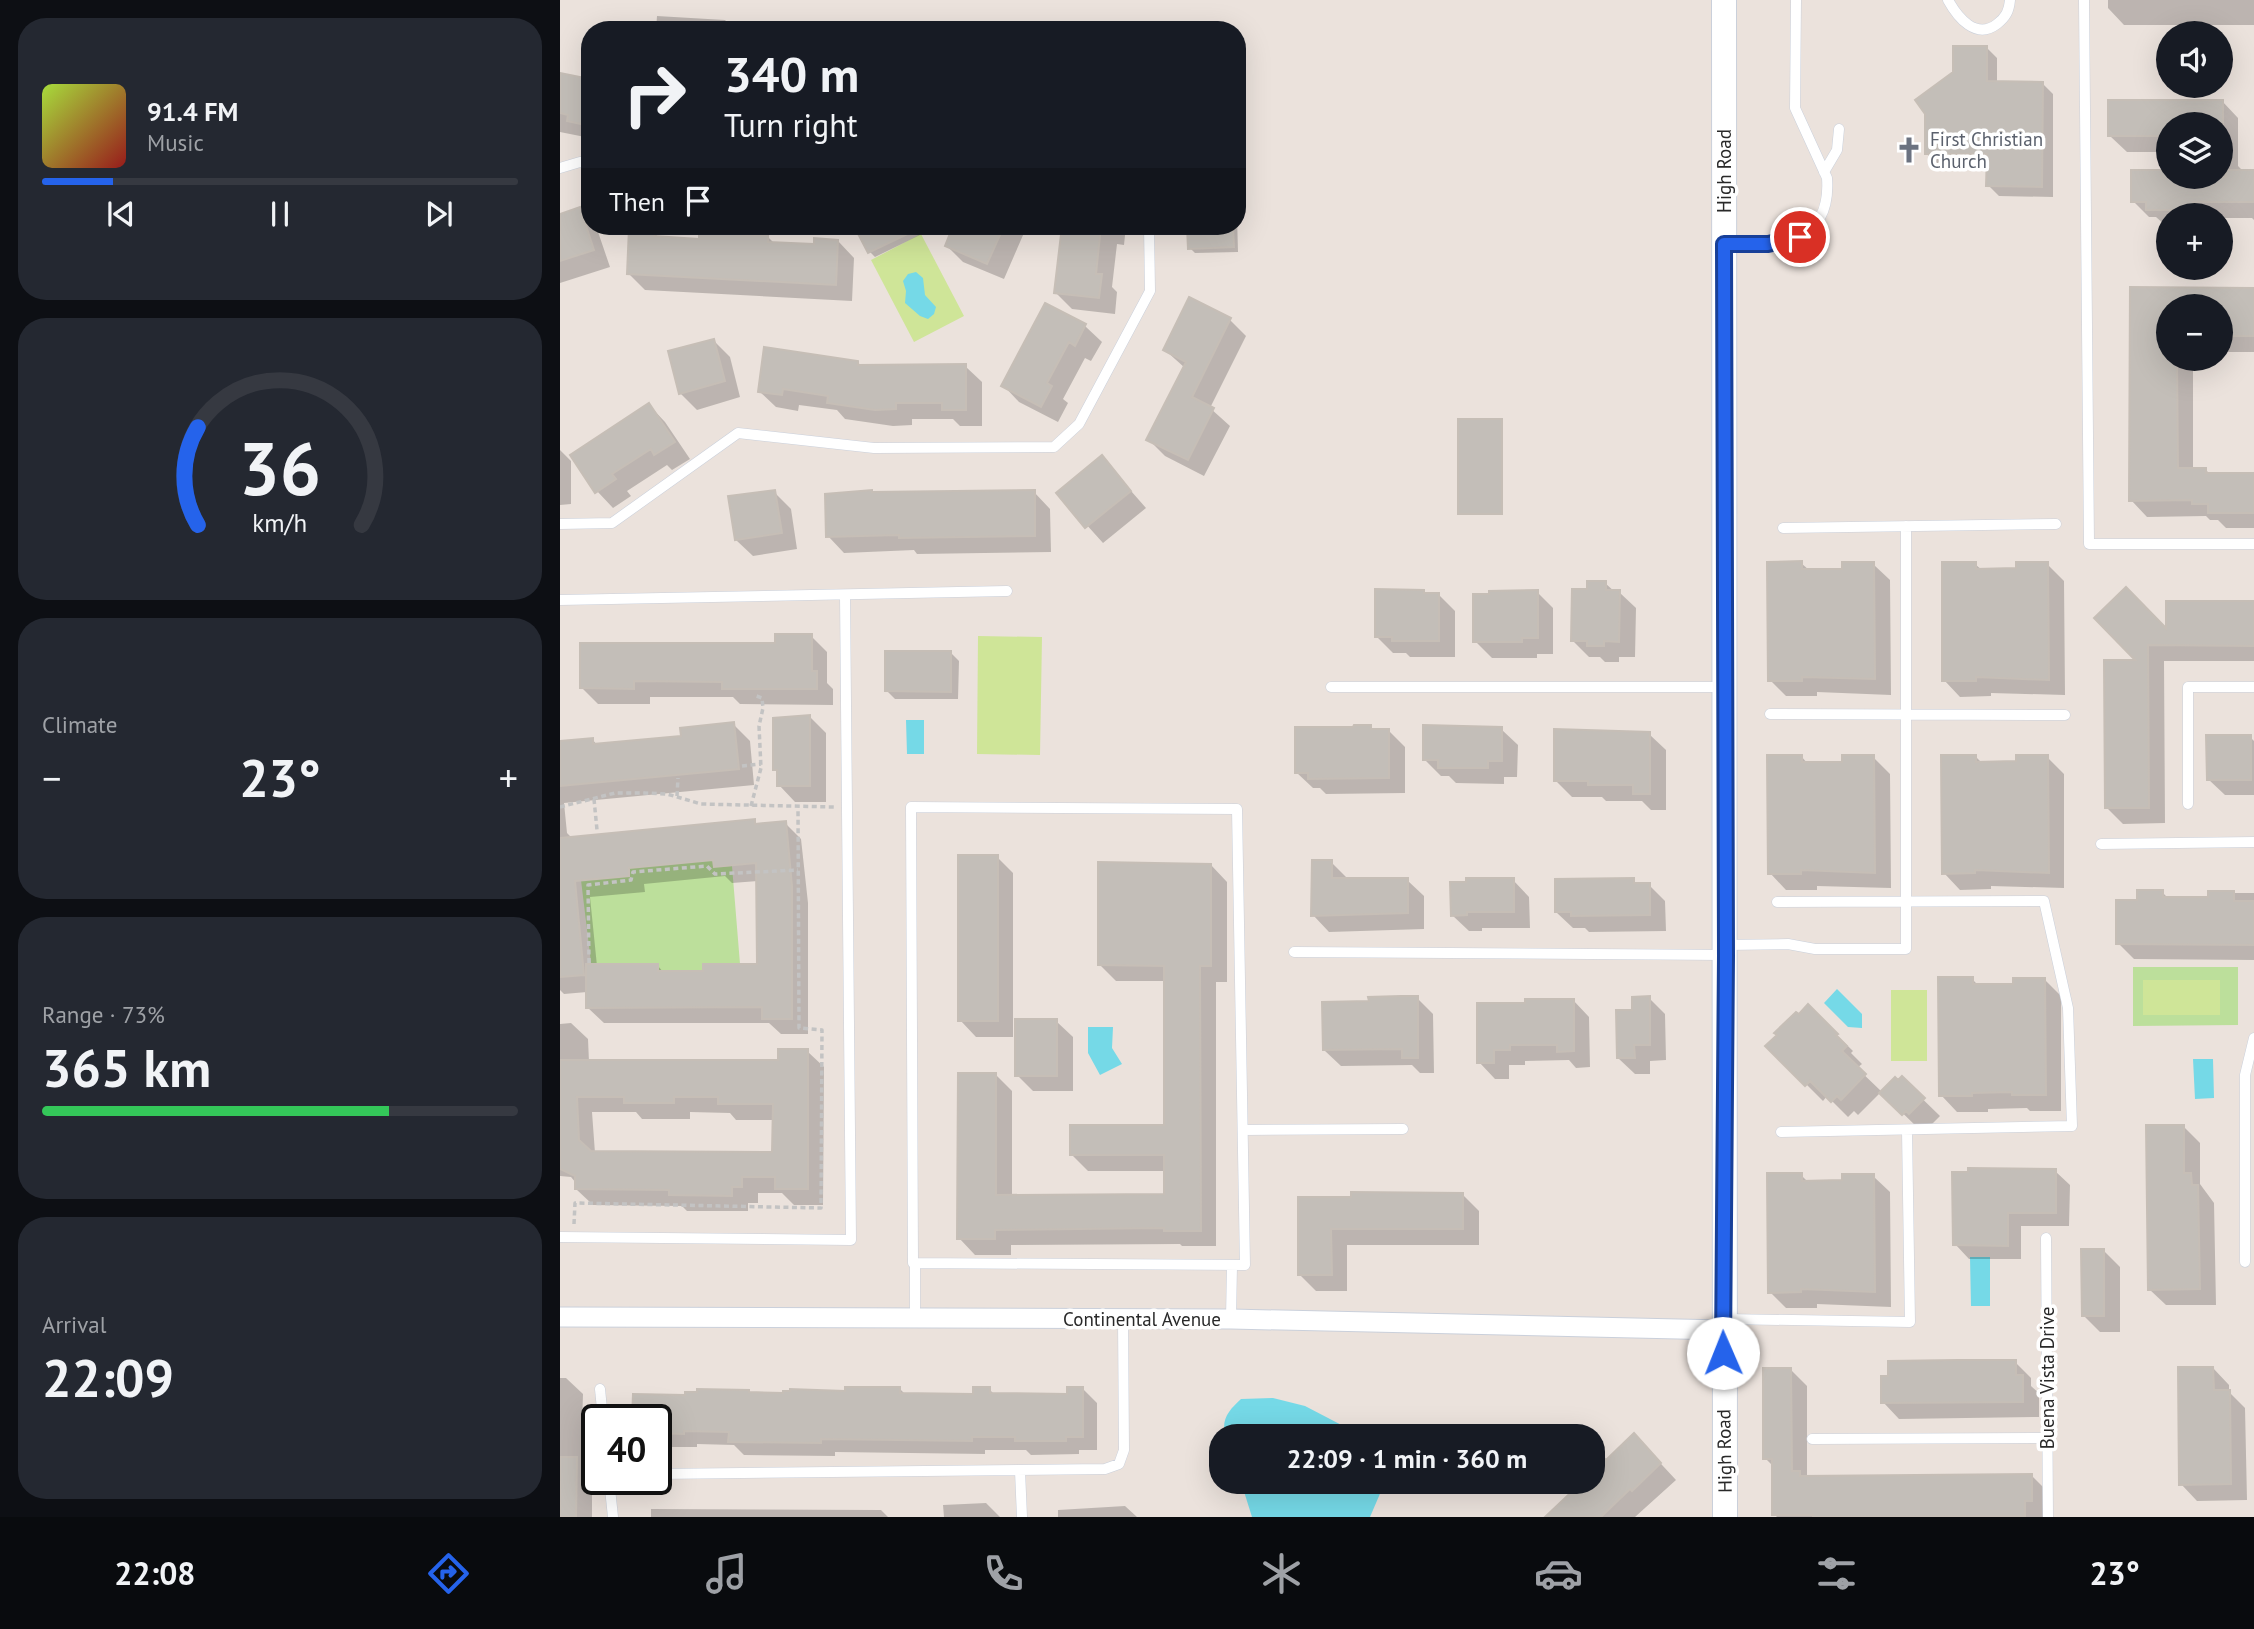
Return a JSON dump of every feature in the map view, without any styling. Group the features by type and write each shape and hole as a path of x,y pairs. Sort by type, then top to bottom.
{"street":[{"name":"High Road","path":"1724,0 1725,1517"},
{"name":"Continental Avenue","path":"560,1317 1723,1324"}],"lane":[{"path":"1724,244 1768,244 1800,237 1815,226 1824,210 1828,191 1824,172 1795,108 1796,0"},
{"path":"1948,0 1963,21 1982,30 2003,20 2008,13 2010,0"},
{"path":"2084,0 2089,544 2254,544"},
{"path":"1824,172 1837,150 1839,130"},
{"path":"560,168 581,162"},
{"path":"560,524 612,523 738,433 874,448 1054,447 1079,424 1150,291 1149,235"},
{"path":"1783,527 2056,524"},
{"path":"1294,952 1726,950 1788,944 1815,949 1906,949 1906,526"},
{"path":"560,600 1007,591"},
{"path":"560,1237 851,1240 845,595"},
{"path":"1331,687 1725,687"},
{"path":"2188,804 2188,687 2254,687"},
{"path":"1770,714 2066,716"},
{"path":"915,1263 1245,1265 1237,809 911,807 915,1318"},
{"path":"2101,844 2254,842"},
{"path":"1777,902 2043,901 2068,1008 2072,1126 1781,1132"},
{"path":"2245,1262 2250,1217 2245,1075 2254,1038"},
{"path":"1243,1130 1403,1129"},
{"path":"1723,1324 1910,1322 1907,1130"},
{"name":"Buena Vista Drive","path":"2046,1238 2048,1517"},
{"path":"1231,1319 1232,1265"},
{"path":"672,1474 1105,1469 1119,1464 1124,1450 1126,1429 1123,1319"},
{"path":"600,1389 602,1404"},
{"path":"1812,1439 2047,1438"},
{"path":"1020,1471 1022,1517"},
{"path":"611,1495 613,1517"}],"path":[{"path":"751,806 761,764 759,726 763,708 762,698 754,695"},
{"path":"742,766 761,764"},
{"path":"677,796 678,778"},
{"path":"560,807 615,793 667,794 701,804 846,806"},
{"path":"594,799 597,830"},
{"path":"573,1237 575,1203 821,1208 822,1030 799,1028 798,807"},
{"path":"589,963 588,885 631,880 633,872 707,866 715,874 798,870"}],"green space":[{"path":"922,235 964,316 914,342 871,260"},
{"path":"978,636 1042,637 1040,755 977,754"},
{"path":"713,860 714,867 732,866 740,964 703,964 703,971 658,971 658,964 592,971 581,880 629,876 629,868"},
{"path":"2133,967 2238,967 2238,1025 2133,1026"},
{"path":"2143,980 2220,980 2220,1015 2143,1015"},
{"path":"1891,990 1927,990 1927,1061 1891,1061"}],"water":[{"path":"916,272 923,278 925,295 936,307 934,314 928,319 920,316 905,303 903,281 908,274"},
{"path":"906,720 924,720 924,754 907,754"},
{"path":"1837,989 1862,1014 1862,1028 1848,1027 1824,1003"},
{"path":"1088,1027 1113,1027 1112,1048 1122,1064 1100,1075 1088,1053"},
{"path":"2193,1059 2213,1059 2214,1098 2195,1099"},
{"path":"1970,1257 1990,1257 1990,1306 1971,1306"},
{"path":"1273,1398 1305,1406 1340,1424 1224,1424 1233,1407 1241,1399"},
{"path":"1245,1494 1380,1494 1370,1517 1252,1517"}],"building":[{"path":"1953,46 1987,46 1987,81 2043,82 2042,187 1986,186 1987,154 1925,154 1925,114 1915,100 1953,72"},
{"path":"560,73 581,77 581,124 567,121 568,115 560,113"},
{"path":"2108,100 2223,100 2223,112 2156,112 2156,136 2108,136"},
{"path":"2131,170 2156,170 2156,189 2233,189 2233,170 2254,170 2254,202 2156,203 2156,210 2146,210 2146,202 2131,202"},
{"path":"580,207 581,235 589,235 594,250 560,261 560,214"},
{"path":"629,235 699,239 699,235 768,235 768,242 814,244 814,238 838,240 836,285 627,274"},
{"path":"859,235 905,235 868,253"},
{"path":"949,235 1000,235 987,264 945,246"},
{"path":"1061,235 1100,235 1096,274 1102,274 1099,298 1054,293"},
{"path":"1187,235 1233,235 1234,247 1188,249"},
{"path":"2130,287 2254,288 2254,336 2233,336 2233,294 2156,294 2156,371 2177,371 2178,468 2206,468 2206,473 2254,473 2254,513 2208,513 2208,504 2192,504 2192,500 2129,501"},
{"path":"1189,297 1231,318 1192,397 1214,408 1188,460 1146,440 1186,362 1163,350"},
{"path":"1045,303 1086,324 1075,346 1069,342 1047,383 1052,386 1041,407 1001,386"},
{"path":"714,339 725,381 679,394 668,351"},
{"path":"764,347 858,361 858,365 966,364 966,410 942,410 942,403 896,403 896,409 875,410 827,403 828,396 783,389 782,395 758,392"},
{"path":"649,403 675,442 654,455 651,449 612,474 616,479 595,493 570,455"},
{"path":"1458,419 1502,419 1502,514 1458,514"},
{"path":"1102,455 1131,491 1085,528 1056,493"},
{"path":"775,490 782,533 735,540 728,496"},
{"path":"872,490 1035,490 1035,536 826,537 825,494"},
{"path":"1802,561 1802,569 1842,569 1842,562 1874,562 1875,679 1802,677 1802,681 1768,681 1767,562"},
{"path":"1942,562 1976,562 1976,569 2016,568 2016,562 2048,562 2049,680 1976,677 1976,681 1942,681"},
{"path":"1587,581 1606,581 1606,590 1620,590 1619,642 1604,641 1604,646 1587,646 1587,641 1571,641 1572,589 1587,589"},
{"path":"2126,587 2166,628 2166,601 2254,601 2254,646 2148,645 2149,808 2105,808 2104,660 2135,660 2094,618"},
{"path":"1375,589 1439,593 1439,641 1392,641 1392,637 1375,637"},
{"path":"1538,590 1538,638 1522,638 1522,642 1473,642 1473,594"},
{"path":"775,634 812,634 812,671 817,671 817,689 722,689 722,682 634,681 634,689 580,688 580,643 775,643"},
{"path":"885,651 951,651 951,692 885,691"},
{"path":"810,715 810,786 777,786 777,770 773,770 773,718"},
{"path":"734,722 739,769 560,786 560,741 593,738 593,744 681,736 680,728"},
{"path":"1354,725 1389,729 1389,778 1308,779 1308,773 1295,773 1295,727"},
{"path":"1423,725 1502,727 1502,761 1488,761 1488,768 1438,768 1438,760 1423,760"},
{"path":"1554,729 1650,732 1650,794 1633,794 1633,785 1588,785 1588,781 1554,781"},
{"path":"2206,735 2251,735 2251,780 2207,780"},
{"path":"1767,755 1802,755 1802,762 1842,762 1842,755 1874,755 1875,873 1801,870 1801,874 1768,874"},
{"path":"1941,755 1976,755 1976,762 2016,761 2016,755 2048,755 2049,873 1975,870 1975,873 1942,874"},
{"path":"755,819 755,824 786,821 792,886 792,1019 762,1019 762,1007 586,1008 586,964 658,964 658,971 703,971 703,964 757,964 756,863 714,867 713,860 629,868 629,876 575,881 584,975 560,977 560,838"},
{"path":"958,855 998,855 998,1021 958,1021"},
{"path":"1312,860 1332,860 1332,878 1408,878 1408,913 1311,916"},
{"path":"1098,862 1211,864 1211,966 1200,966 1201,1231 1164,1231 1164,1228 995,1230 995,1239 957,1239 958,1073 996,1073 996,1195 1164,1194 1164,1155 1070,1155 1070,1125 1164,1125 1164,966 1098,965"},
{"path":"1466,878 1514,878 1514,912 1467,912 1467,915 1451,916 1450,882 1466,882"},
{"path":"1634,878 1634,883 1650,883 1650,915 1571,916 1571,912 1555,912 1555,879"},
{"path":"2137,890 2163,890 2163,897 2208,897 2208,891 2234,891 2234,901 2254,901 2254,945 2116,944 2116,900 2137,900"},
{"path":"1938,977 1973,977 1973,984 2013,984 2013,978 2045,978 2046,1095 2012,1095 2012,1092 1939,1096"},
{"path":"1418,996 1418,1058 1402,1058 1402,1049 1323,1050 1322,1002 1369,1001 1368,997"},
{"path":"1650,996 1650,1045 1634,1045 1635,1058 1617,1058 1616,1010 1632,1010 1632,997"},
{"path":"1525,999 1574,999 1574,1051 1557,1052 1557,1045 1510,1045 1510,1050 1494,1050 1494,1063 1477,1063 1477,1003 1525,1003"},
{"path":"1808,1004 1838,1034 1836,1035 1847,1046 1842,1051 1866,1074 1841,1100 1837,1096 1831,1102 1810,1081 1805,1086 1765,1046 1777,1035 1774,1033"},
{"path":"1015,1019 1057,1019 1057,1076 1015,1076"},
{"path":"778,1049 808,1049 808,1189 775,1189 775,1177 742,1177 742,1187 732,1187 732,1196 669,1195 669,1190 575,1189 575,1176 560,1169 560,1060 778,1060","holes":["577,1097 624,1097 624,1103 674,1103 674,1097 718,1097 718,1104 773,1104 772,1152 591,1151 579,1140"]},
{"path":"1902,1076 1925,1098 1909,1114 1906,1111 1902,1115 1879,1093 1895,1077 1898,1080"},
{"path":"2146,1125 2184,1125 2184,1173 2191,1173 2192,1185 2198,1185 2200,1289 2148,1290"},
{"path":"1968,1168 2056,1169 2056,1213 2008,1213 2008,1246 1953,1245 1952,1172 1968,1172"},
{"path":"1767,1173 1802,1173 1802,1181 1842,1180 1842,1174 1874,1174 1875,1292 1801,1289 1801,1292 1768,1293"},
{"path":"1351,1192 1463,1193 1463,1229 1331,1229 1332,1275 1298,1275 1298,1197 1351,1197"},
{"path":"2081,1249 2104,1249 2104,1316 2082,1316"},
{"path":"2016,1360 2016,1375 2023,1375 2023,1402 1881,1403 1881,1376 1888,1376 1888,1361"},
{"path":"2178,1367 2213,1367 2214,1390 2230,1390 2231,1484 2179,1485"},
{"path":"1763,1368 1791,1368 1792,1471 1800,1471 1800,1476 2032,1474 2032,1501 2025,1501 2025,1516 1772,1515 1772,1459 1763,1459"},
{"path":"845,1387 900,1387 900,1393 973,1394 973,1387 990,1387 990,1393 1067,1394 1067,1387 1083,1387 1083,1437 1066,1437 1066,1441 1015,1441 1015,1437 972,1437 972,1441 821,1439 821,1443 728,1442 729,1432 684,1431 684,1434 672,1434 672,1404 633,1404 633,1394 685,1395 685,1392 697,1392 697,1389 783,1393 790,1389 845,1391"},
{"path":"1634,1433 1661,1463 1601,1517 1545,1517 1569,1494 1605,1494 1606,1460"},
{"path":"560,1457 577,1457 576,1517 560,1517"}],"place":[{"name":"First Christian Church","path":"1909,150"}],"route":[{"path":"1723,1353 1726,955 1724,244 1768,244 1800,237"}]}
